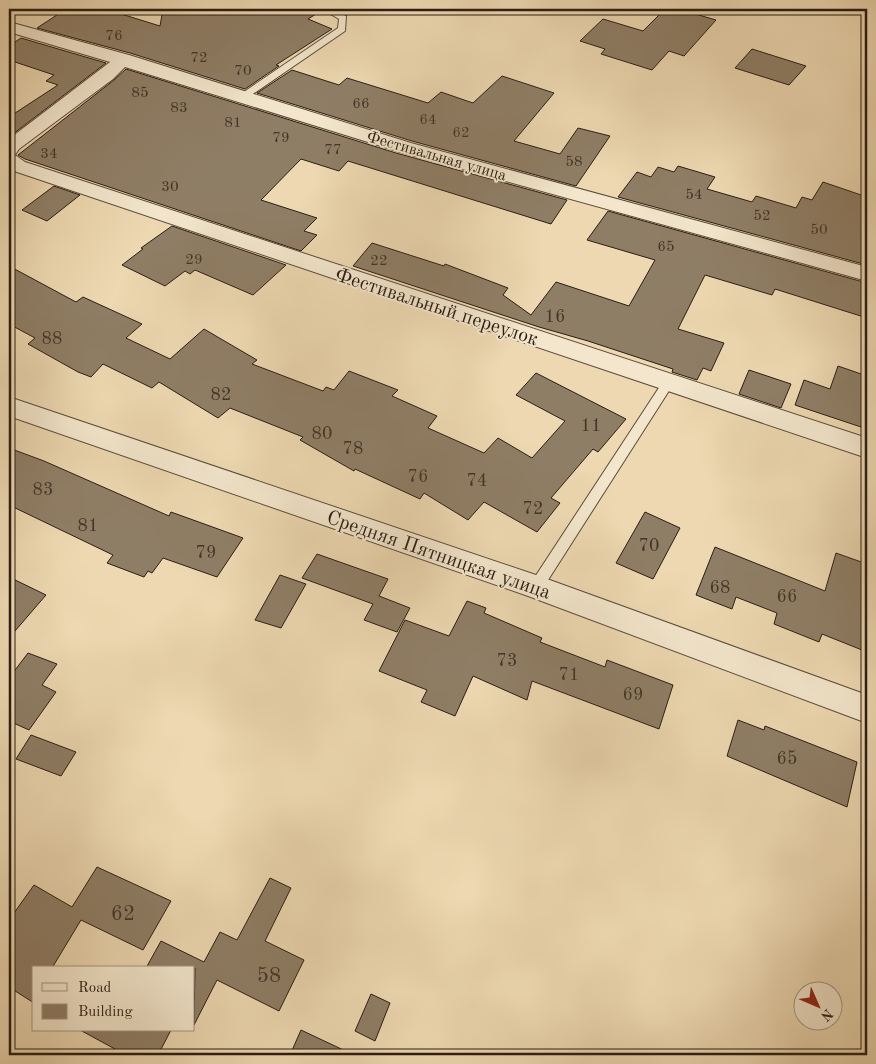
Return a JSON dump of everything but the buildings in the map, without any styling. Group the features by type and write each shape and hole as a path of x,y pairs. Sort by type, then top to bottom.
{"street":[{"name":"Фестивальная улица","path":"9,27 123,59 241,98 404,147 867,274"},
{"path":"9,151 10,147 107,75 123,59"},
{"name":"Фестивальный переулок","path":"9,160 18,166 36,173 867,448"},
{"name":"Средняя Пятницкая улица","path":"9,406 536,588 867,709"}],"lane":[{"path":"241,98 342,29 343,18 326,9"},
{"path":"536,588 668,383"}]}
